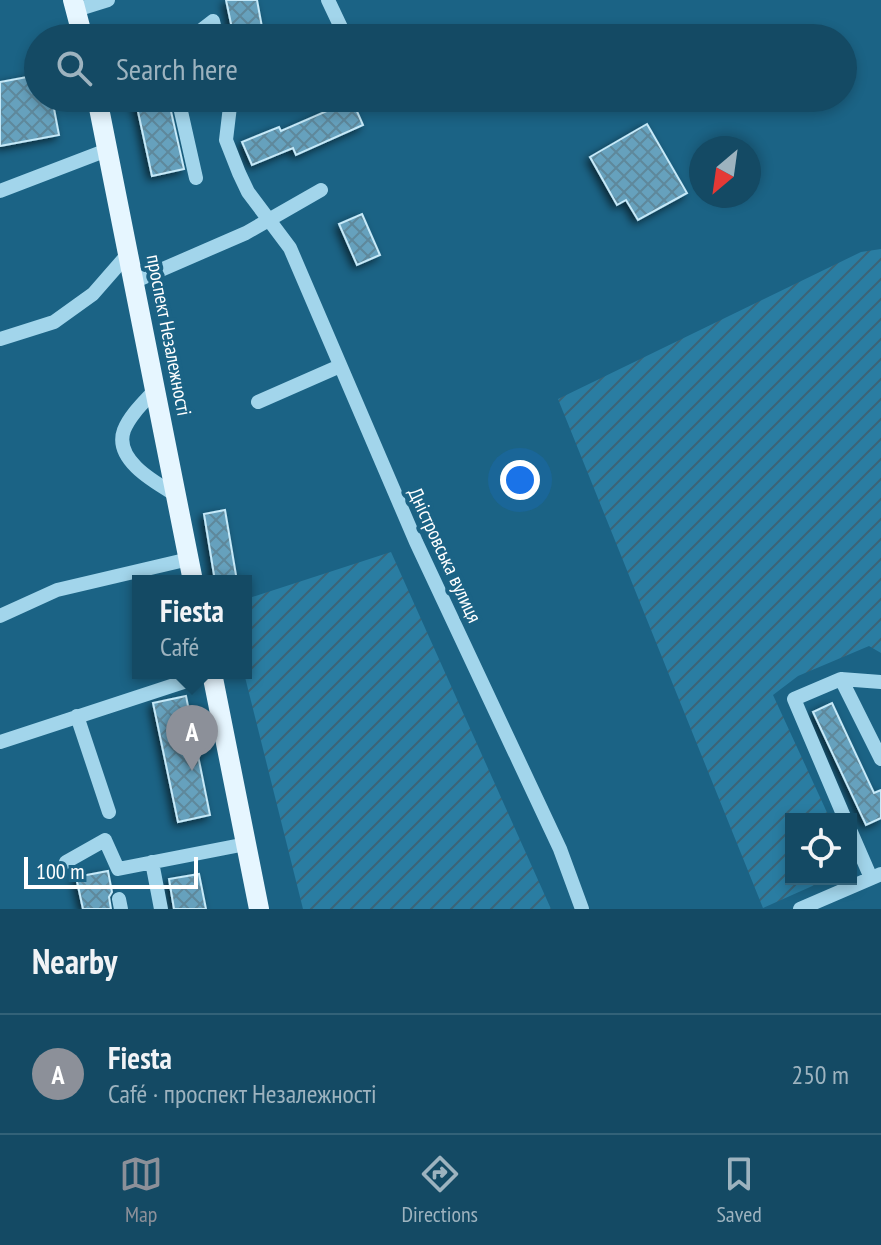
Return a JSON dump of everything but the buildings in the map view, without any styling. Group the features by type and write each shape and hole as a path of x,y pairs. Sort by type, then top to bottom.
{"main road":[{"name":"проспект Незалежності","path":"100,112 192,575"},
{"path":"212,679 259,909"}],"street":[{"path":"74,5 108,0"},
{"path":"328,0 339,24"},
{"path":"181,112 196,178"},
{"name":"Дністровська вулиця","path":"229,112 226,140 248,192 290,248 416,542 560,849 582,909"},
{"path":"0,191 107,150"},
{"path":"133,282 269,221 321,190"},
{"path":"0,339 54,322 93,294 128,254"},
{"path":"258,402 340,366"},
{"path":"155,390 134,413 123,433 124,449 132,463 152,481 176,495"},
{"path":"0,616 57,590 189,559"},
{"path":"0,742 192,679"},
{"path":"841,679 881,759"},
{"path":"842,813 794,699 841,679 881,682"},
{"path":"77,716 109,812"},
{"path":"66,862 105,840 118,869 246,844"},
{"path":"800,909 876,876 857,843"},
{"path":"152,862 161,909"}],"shaded area":[{"path":"881,249 881,653 869,646 798,676 773,695 827,813 785,813 785,885 815,885 763,908 558,399 861,252"},
{"path":"391,552 551,909 303,909 246,679 252,679 252,597"}],"place":[{"name":"Fiesta","path":"192,771"}]}
